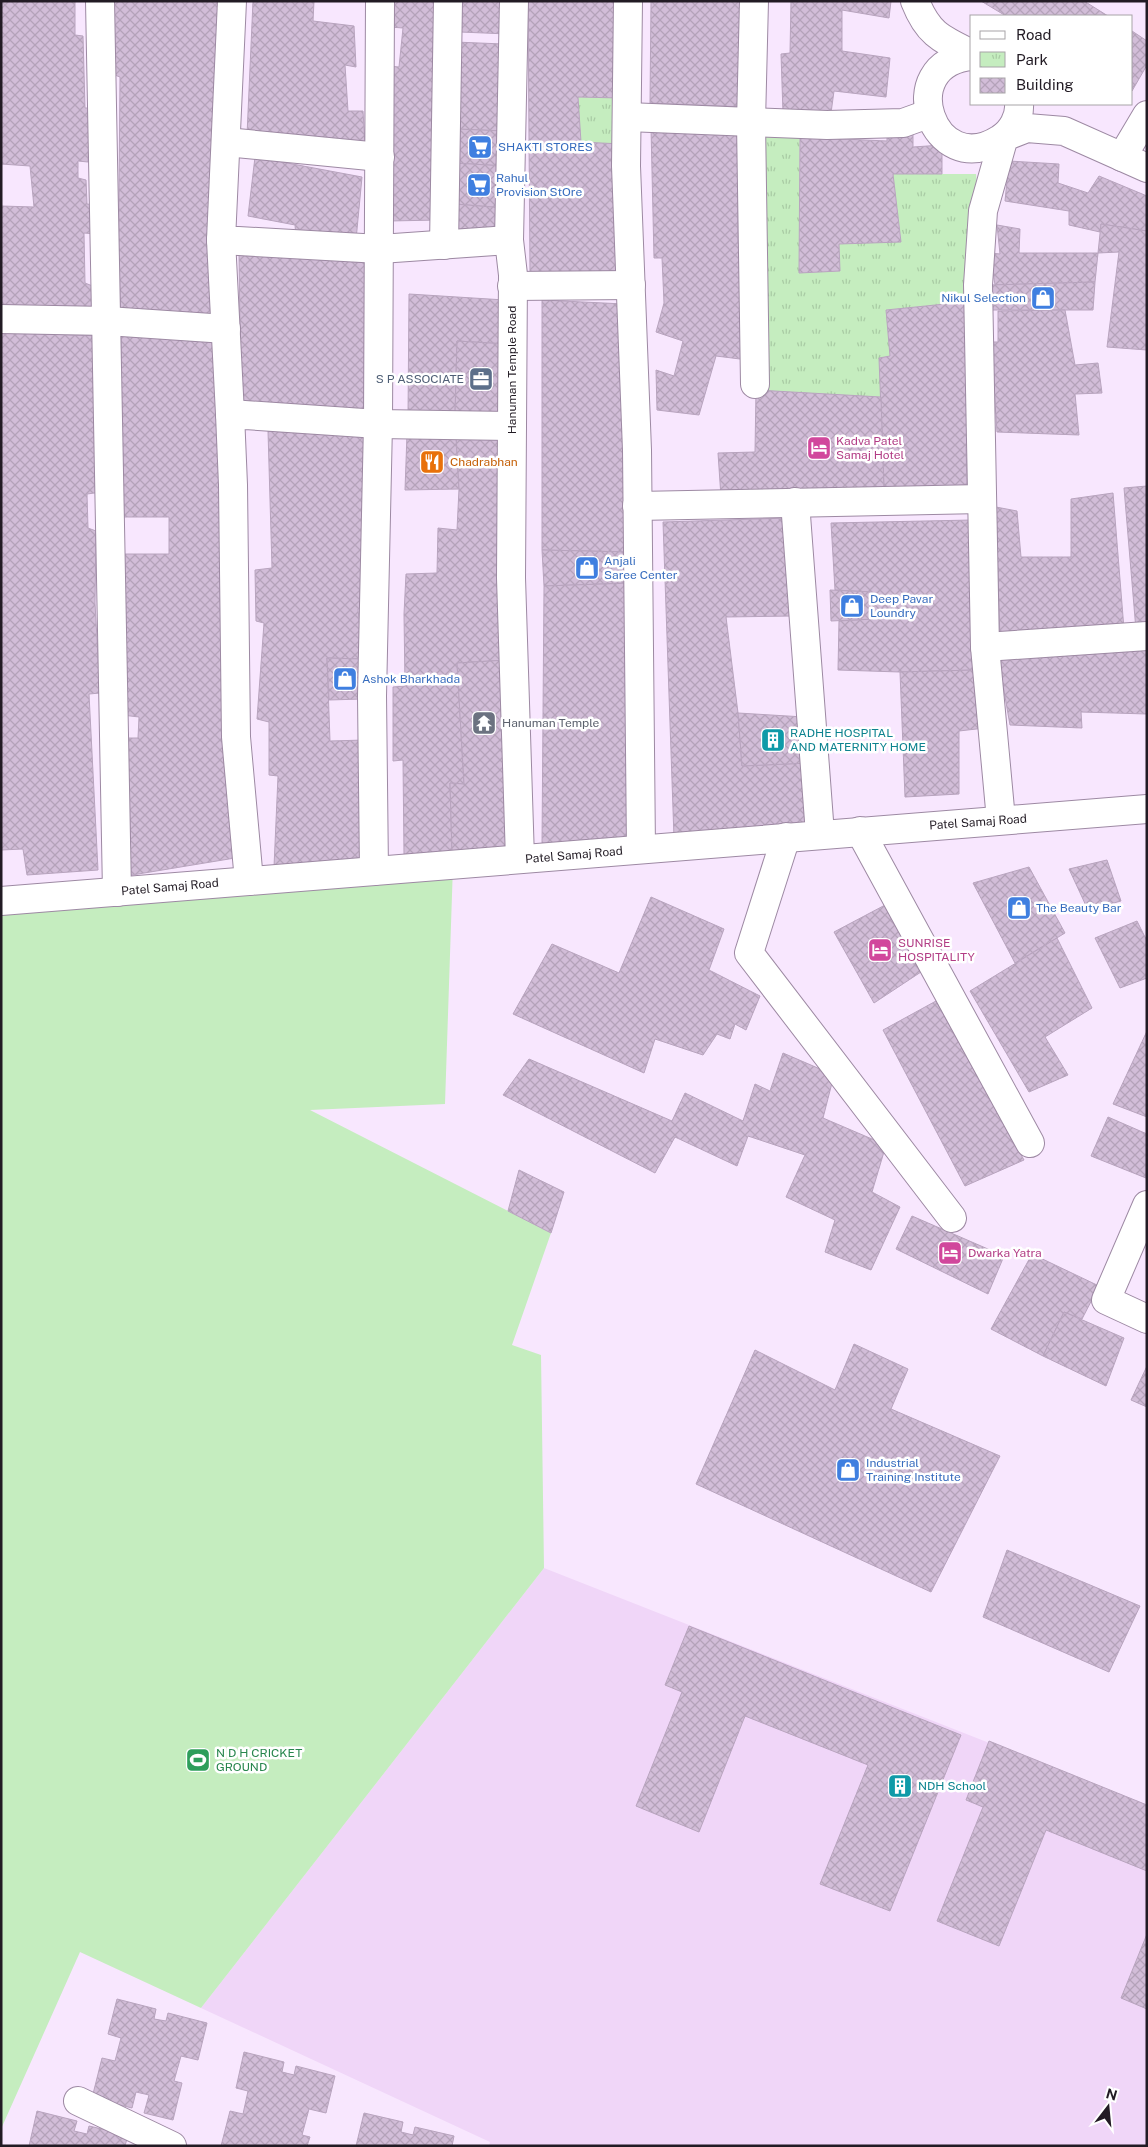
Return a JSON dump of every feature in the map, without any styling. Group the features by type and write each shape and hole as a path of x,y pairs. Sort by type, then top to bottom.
{"street":[{"path":"100,1 117,892"},
{"path":"232,1 221,240 233,485 236,737 249,881"},
{"path":"374,871 372,696 378,424 380,1"},
{"path":"444,245 448,1"},
{"name":"Hanuman Temple Road","path":"514,1 509,240 512,286 511,578 520,859"},
{"path":"628,1 626,166 637,506 641,850"},
{"path":"754,1 751,122 755,384"},
{"path":"918,10 939,38 970,54"},
{"path":"918,10 932,56 927,99 928,114 934,127 945,139 959,146 975,149 991,145 1004,137 1027,128 1064,132"},
{"path":"930,85 937,73 948,63 970,55"},
{"path":"1001,820 985,647 978,285 983,211 1004,137 1014,124 1019,105"},
{"path":"1035,105 1042,114 1064,132 1147,168"},
{"path":"627,116 827,125 903,123 928,114"},
{"path":"1122,157 1147,115"},
{"path":"226,142 380,157"},
{"path":"959,146 976,174 982,232"},
{"path":"221,240 380,249 509,240"},
{"path":"512,286 630,285"},
{"path":"1,319 106,321 226,329"},
{"path":"230,414 378,424 512,426"},
{"path":"637,506 982,499"},
{"path":"795,502 820,834"},
{"path":"985,647 1147,636"},
{"name":"Patel Samaj Road","path":"1,901 1147,808"},
{"path":"860,831 1030,1143"},
{"path":"786,837 749,953 952,1218"},
{"path":"1147,1205 1106,1300 1147,1319"},
{"path":"78,2101 172,2146"}],"shaded area":[{"path":"544,1568 1147,1805 1147,2146 489,2146 490,2142 201,2008"}],"green space":[{"path":"578,97 627,98 617,144 581,142"},
{"path":"751,122 800,124 799,273 840,271 839,244 901,241 893,174 976,174 979,202 965,302 886,310 890,356 879,358 881,397 755,390"},
{"name":"N D H CRICKET GROUND","path":"453,865 445,1104 310,1110 551,1233 512,1345 541,1355 544,1568 201,2008 80,1952 1,2129 1,901"}],"building":[{"path":"1,1 75,1 75,35 83,36 85,108 90,108 88,162 78,161 78,178 86,180 87,204 95,205 96,234 84,233 85,283 95,287 97,312 1,309 1,206 34,207 30,166 1,164"},
{"path":"111,1 224,1 214,319 118,312 120,77 112,74"},
{"path":"253,1 314,1 313,21 354,26 356,67 345,65 348,111 363,111 365,144 247,135"},
{"path":"390,1 440,1 439,220 389,221 388,66 399,67 403,28 390,27"},
{"path":"461,1 508,1 508,34 460,32"},
{"path":"528,1 620,1 620,98 578,97 581,142 621,144 624,274 530,276"},
{"path":"651,1 746,1 745,107 650,103"},
{"path":"791,1 891,1 889,18 842,10 842,51 890,58 886,97 834,91 831,113 783,113 781,54 790,53"},
{"path":"981,1 1084,1 1106,15 1004,15"},
{"path":"1133,32 1147,41 1147,65 1133,89"},
{"path":"455,42 503,44 504,131 457,129"},
{"path":"651,128 746,133 743,201 738,200 738,244 747,243 748,360 716,356 699,415 657,410 656,370 674,376 683,341 656,332 664,303 662,258 654,258"},
{"name":"SHAKTI STORES","path":"457,129 504,131 504,166 455,163"},
{"path":"887,132 913,134 913,147 942,145 942,174 893,174 901,242 839,244 840,271 799,273 800,137 887,141"},
{"path":"255,157 362,177 356,240 296,237 295,225 248,216"},
{"path":"1009,161 1059,164 1058,183 1088,193 1099,176 1147,196 1147,231 1101,224 1100,232 1069,225 1069,211 1005,201"},
{"name":"Rahul Provision StOre","path":"455,163 504,166 504,208 455,204"},
{"path":"455,204 504,208 503,233 456,237"},
{"path":"1101,224 1147,231 1147,350 1107,347 1119,252 1098,253"},
{"path":"997,225 1020,229 1019,253 1098,253 1095,282 995,285 990,253 1000,254"},
{"path":"239,253 370,263 371,415 241,407"},
{"name":"Nikul Selection","path":"1095,282 1093,310 992,310 990,285"},
{"path":"409,294 505,300 506,344 457,341 455,415 408,416"},
{"path":"542,300 624,304 629,552 542,550"},
{"path":"965,302 970,447 966,447 967,485 884,490 879,358 890,356 886,310"},
{"path":"1065,310 1075,365 1098,363 1102,393 1075,394 1079,435 997,432 991,342 998,342 998,311"},
{"path":"1,332 98,336 102,492 87,494 88,528 96,531 95,603 100,693 89,694 98,870 27,875 23,849 1,850"},
{"path":"121,332 217,338 241,857 126,876 123,738 138,738 139,717 122,715 123,554 169,554 169,517 122,517"},
{"name":"S P ASSOCIATE","path":"457,341 506,344 506,418 455,415"},
{"name":"Kadva Patel Samaj Hotel","path":"756,390 881,397 884,490 721,497 718,453 755,452"},
{"path":"268,431 370,437 366,610 358,609 363,659 327,658 330,741 365,740 367,860 274,867 278,776 269,775 269,722 257,719 264,623 256,621 255,570 272,568"},
{"name":"Chadrabhan","path":"407,434 456,435 459,489 405,490"},
{"path":"456,435 504,438 507,660 457,663 464,784 450,783 452,853 404,855 403,760 393,761 393,687 405,686 404,614 406,574 437,573 438,528 457,530 459,489"},
{"path":"1147,486 1147,629 1136,630 1124,488"},
{"path":"1113,493 1124,629 1000,640 996,507 1017,511 1021,557 1071,557 1071,499"},
{"path":"789,518 793,616 726,617 738,713 742,766 808,763 810,828 674,838 663,522"},
{"path":"972,520 975,670 900,672 838,670 839,621 873,619 872,592 835,590 831,523"},
{"name":"Anjali Saree Center","path":"542,550 629,552 631,583 544,586"},
{"path":"631,583 634,838 542,845 544,586"},
{"name":"Deep Pavar Loundry","path":"830,590 872,592 873,619 831,621"},
{"path":"1147,647 1147,714 1081,712 1082,728 1010,725 998,657"},
{"name":"Ashok Bharkhada","path":"327,658 363,659 362,699 329,700"},
{"name":"Hanuman Temple","path":"507,660 511,847 452,853 450,783 464,784 457,663"},
{"path":"975,670 985,728 959,731 959,794 905,797 900,672"},
{"name":"RADHE HOSPITAL AND MATERNITY HOME","path":"738,713 804,717 808,763 742,766"},
{"path":"1107,860 1121,901 1088,910 1069,869"},
{"name":"The Beauty Bar","path":"1029,867 1065,933 1015,963 973,883"},
{"path":"651,897 724,929 709,970 760,996 746,1030 735,1024 730,1039 717,1034 703,1055 655,1039 644,1073 513,1014 552,944 619,973"},
{"name":"SUNRISE HOSPITALITY","path":"887,904 927,968 874,1003 834,932"},
{"path":"1137,921 1147,941 1147,978 1120,988 1095,938"},
{"path":"1057,938 1092,1008 1045,1037 1068,1075 1029,1092 970,991"},
{"path":"936,1001 1024,1160 965,1186 883,1030"},
{"path":"1147,1031 1147,1117 1113,1104"},
{"path":"783,1053 834,1075 823,1118 886,1145 872,1192 900,1207 871,1270 825,1252 835,1220 786,1197 805,1155 748,1136 737,1166 675,1137 655,1173 503,1095 529,1059 672,1121 685,1093 743,1121 755,1084 770,1091"},
{"path":"1108,1117 1147,1134 1146,1178 1091,1156"},
{"path":"519,1170 564,1192 551,1233 508,1211"},
{"name":"Dwarka Yatra","path":"912,1216 1004,1256 988,1294 896,1249"},
{"path":"1032,1254 1099,1286 1082,1319 1064,1312 1043,1356 991,1329"},
{"path":"1064,1312 1124,1338 1106,1386 1043,1356"},
{"name":"Industrial Training Institute","path":"854,1344 908,1369 891,1409 1000,1456 931,1592 696,1484 755,1350 835,1390"},
{"path":"1147,1366 1147,1407 1131,1400"},
{"path":"1007,1550 1140,1606 1109,1672 983,1617"},
{"name":"NDH School","path":"689,1626 961,1735 890,1911 820,1884 868,1765 745,1716 699,1832 636,1806 682,1692 665,1685"},
{"name":"NDH School","path":"989,1741 1147,1805 1147,1871 1046,1830 999,1946 937,1921 983,1807 966,1800"},
{"path":"1147,1934 1147,2009 1121,1998"},
{"path":"117,1999 156,2009 154,2019 166,2021 168,2013 207,2023 198,2060 181,2056 174,2081 182,2083 173,2120 144,2113 149,2095 136,2092 132,2108 92,2098 102,2058 115,2061 121,2038 108,2034"},
{"path":"244,2052 284,2062 282,2072 294,2075 296,2066 335,2076 326,2113 309,2109 302,2135 310,2137 307,2146 221,2146 230,2111 243,2114 248,2091 236,2088"},
{"path":"37,2111 77,2121 74,2131 87,2134 89,2126 128,2135 125,2146 29,2146"},
{"path":"364,2113 403,2122 401,2132 413,2135 415,2127 454,2136 452,2146 356,2146"}],"place":[{"name":"SHAKTI STORES","path":"480,147"},
{"name":"Rahul Provision StOre","path":"479,185"},
{"name":"Nikul Selection","path":"1043,298"},
{"name":"S P ASSOCIATE","path":"481,379"},
{"name":"Kadva Patel Samaj Hotel","path":"819,448"},
{"name":"Chadrabhan","path":"432,462"},
{"name":"Anjali Saree Center","path":"587,568"},
{"name":"Deep Pavar Loundry","path":"852,606"},
{"name":"Ashok Bharkhada","path":"345,679"},
{"name":"Hanuman Temple","path":"484,723"},
{"name":"RADHE HOSPITAL AND MATERNITY HOME","path":"773,740"},
{"name":"The Beauty Bar","path":"1019,908"},
{"name":"SUNRISE HOSPITALITY","path":"880,950"},
{"name":"Dwarka Yatra","path":"950,1253"},
{"name":"Industrial Training Institute","path":"848,1470"},
{"name":"N D H CRICKET GROUND","path":"198,1760"},
{"name":"NDH School","path":"900,1786"}]}
